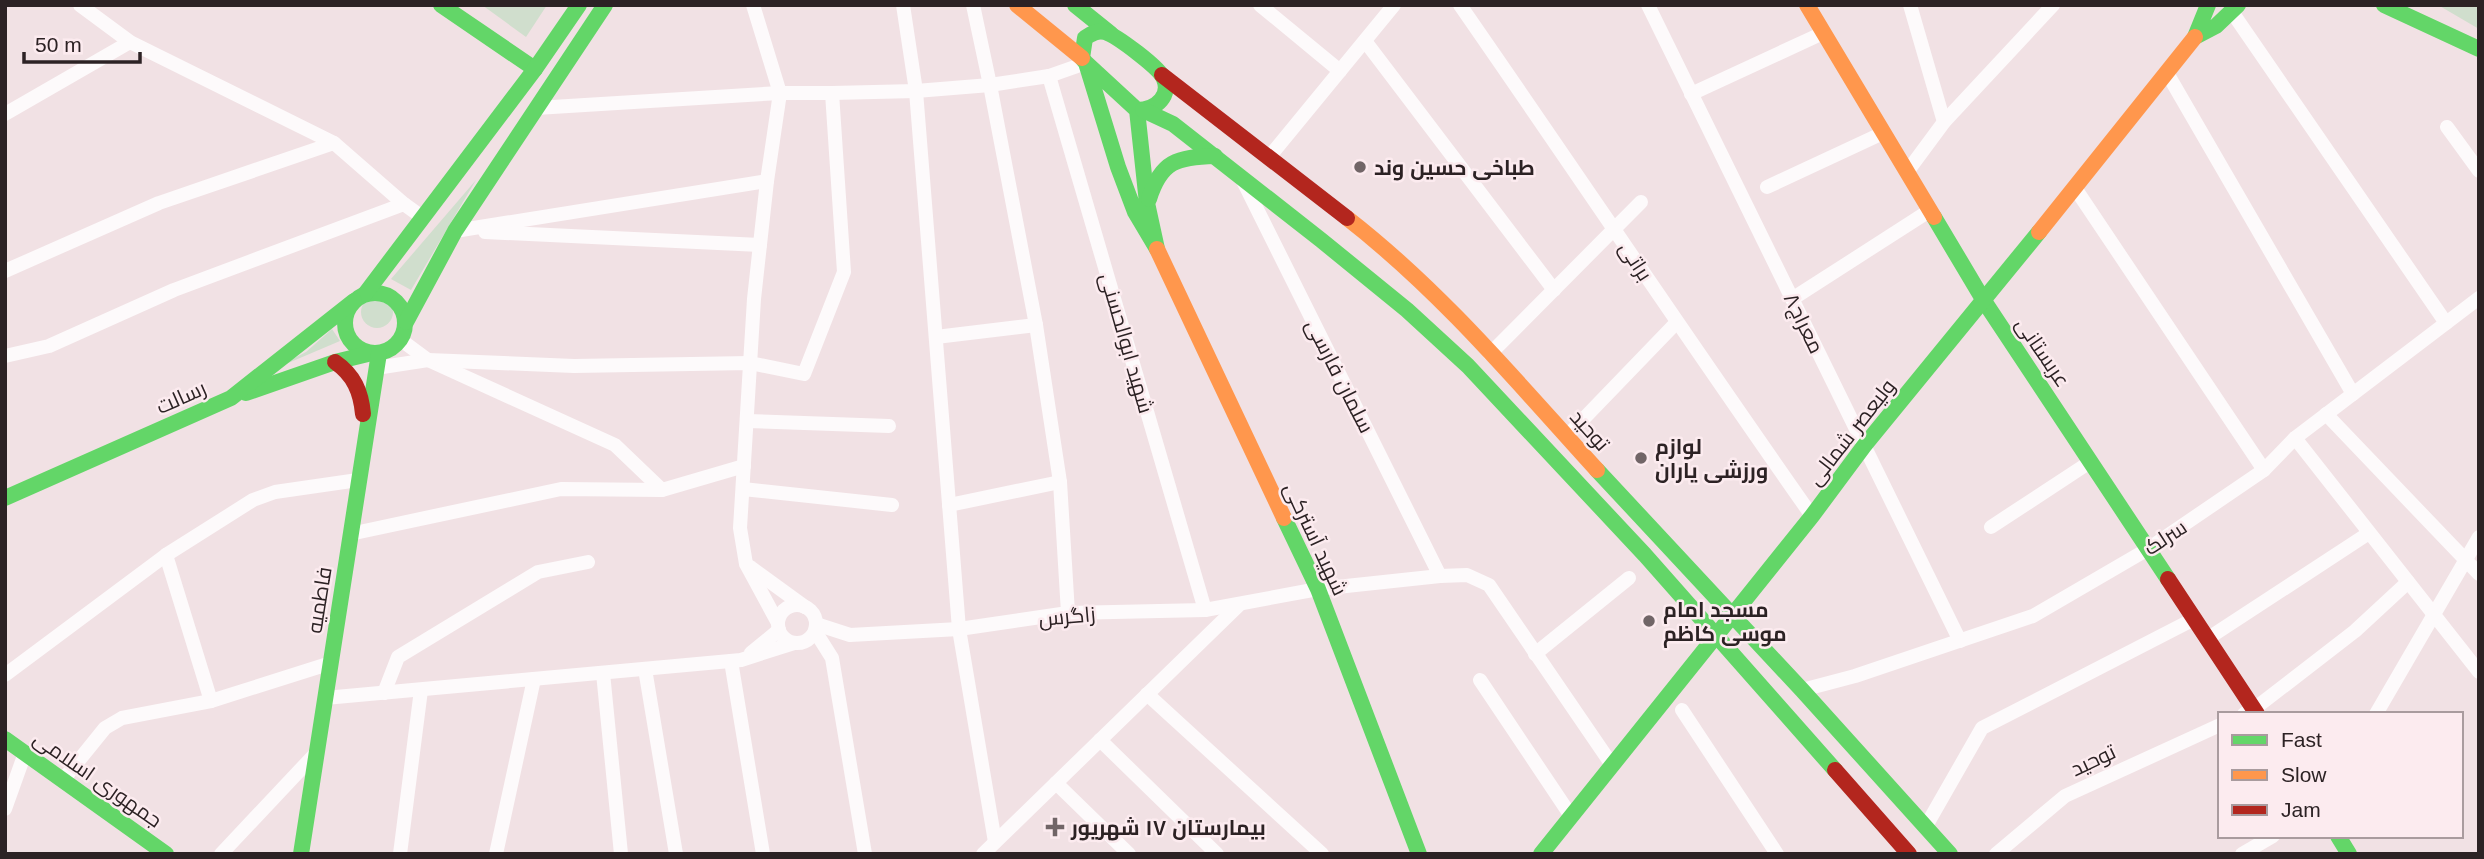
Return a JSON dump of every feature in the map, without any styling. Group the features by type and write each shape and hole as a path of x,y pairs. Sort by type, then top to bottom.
{"main road":[{"path":"441,5 535,69"},
{"path":"376,358 356,347 346,333 345,316 535,69 579,5"},
{"path":"231,398 335,362 376,358 401,340 406,322 455,230 606,5"},
{"path":"1017,5 1140,110 1173,124 1321,240 1420,322 1468,366 1717,634 1909,854"},
{"path":"1075,5 1111,34"},
{"name":"عربستانی","path":"1807,5 1984,301 2194,619 2252,712"},
{"path":"2195,37 2208,5"},
{"path":"2384,5 2479,49"},
{"path":"2195,37 2216,26 2235,8"},
{"path":"1111,34 1098,31 1085,38 1082,46 1084,60 1130,201 1157,249"},
{"name":"توحید","path":"1111,34 1392,253 1457,316 1950,854"},
{"name":"ولیعصر شمالی","path":"1541,854 1812,516 1864,446 2195,37"},
{"path":"1140,110 1156,106 1163,99 1166,86 1162,75"},
{"path":"1140,110 1147,203 1157,249"},
{"path":"1147,203 1154,179 1168,164 1179,158 1215,156"},
{"name":"شهید آسترکی","path":"1157,249 1318,589 1419,854"},
{"path":"359,298 374,292 392,297 400,304 406,322"},
{"path":"1420,322 1436,296"},
{"name":"رسالت","path":"5,498 231,398 359,298"},
{"name":"فاطمیه","path":"301,854 376,358"},
{"path":"335,362 345,368 356,381 363,400 364,443"},
{"name":"جمهوری اسلامی","path":"5,739 166,854"},
{"path":"2339,838 2349,854"}],"street":[{"path":"80,5 130,42 334,143 422,217"},
{"path":"753,5 780,93 760,245 740,528 746,564 785,638 794,643"},
{"path":"903,5 916,91 959,629 995,842"},
{"path":"973,5 1036,325 1060,482 1068,613"},
{"path":"1260,5 1340,71"},
{"path":"1270,156 1394,5"},
{"name":"براتی","path":"1460,5 1615,228 1676,323 1812,516"},
{"name":"معراج۸","path":"1648,5 1960,641"},
{"path":"1907,172 1944,122 2053,5"},
{"path":"1915,8 1944,122"},
{"path":"2235,8 2446,323"},
{"path":"1691,94 1824,33"},
{"path":"1365,41 1554,290"},
{"path":"6,112 130,42"},
{"path":"536,108 780,93 916,91 990,85 1049,76 1084,60"},
{"path":"2167,73 2353,394"},
{"name":"شهید ابوالحسنی","path":"1049,76 1205,610"},
{"path":"376,358 574,366 750,363 804,374 844,272 832,93"},
{"path":"2447,127 2479,171"},
{"path":"1766,187 1883,133"},
{"path":"5,271 159,203 334,143"},
{"name":"سلمان فارسی","path":"1241,177 1440,576"},
{"path":"455,230 767,181"},
{"path":"2075,188 2264,470"},
{"path":"1490,354 1641,202"},
{"path":"5,356 49,346 174,290 404,204"},
{"path":"1792,299 1929,211"},
{"path":"455,230 760,245"},
{"name":"سرلک","path":"1802,690 1855,676 2034,616 2148,549 2264,470 2295,438 2479,298"},
{"path":"1567,436 1676,323"},
{"path":"936,337 1036,325"},
{"path":"401,340 428,360 615,445 662,490"},
{"path":"2326,414 2479,573"},
{"path":"747,421 889,426"},
{"path":"2295,438 2479,672"},
{"path":"1991,527 2090,462"},
{"path":"350,534 561,489 662,490 744,466"},
{"path":"5,675 166,555 253,500 275,492 358,480"},
{"path":"949,505 1060,482"},
{"path":"743,489 892,505"},
{"path":"2207,639 2369,533"},
{"path":"2377,712 2479,537"},
{"path":"166,555 212,701"},
{"path":"384,693 398,657 538,572 588,562"},
{"path":"746,564 813,613 816,627 832,658 865,854"},
{"name":"زاگرس","path":"816,627 850,635 959,629 1068,613 1205,610 1318,589 1467,575 1489,585 1612,765"},
{"path":"1535,654 1629,578"},
{"path":"2252,712 2355,631 2408,582"},
{"path":"983,854 1241,603"},
{"path":"736,661 779,626 783,612 788,608 805,607"},
{"path":"1926,826 1982,728 2194,619"},
{"path":"325,698 736,661 805,641 816,627"},
{"path":"736,661 763,854"},
{"path":"63,779 105,728 122,718 212,701 331,663"},
{"path":"645,669 676,854"},
{"path":"603,673 621,854"},
{"path":"496,854 534,679"},
{"path":"1480,680 1571,816"},
{"path":"400,854 421,690"},
{"path":"1147,694 1322,854"},
{"path":"1682,710 1777,854"},
{"name":"توحید","path":"1996,854 2064,796 2218,726"},
{"path":"1100,740 1217,854"},
{"path":"221,854 317,752"},
{"path":"5,809 25,753"},
{"path":"1056,783 1129,854"},
{"path":"2242,854 2270,838"}],"green space":[{"path":"482,5 547,5 526,37"},
{"path":"2438,5 2479,5 2479,29"},
{"path":"476,180 411,290 391,279"},
{"path":"377,296 389,300 393,312 389,324 377,328 365,324 361,312 365,300"},
{"path":"332,329 340,341 267,372 306,352"}],"traffic: fast":[{"path":"441,5 535,69"},
{"path":"365,294 535,69 579,5"},
{"path":"406,322 455,231 605,5"},
{"path":"1075,5 1111,34"},
{"path":"2208,5 2195,37 2216,26 2238,5"},
{"path":"2384,5 2479,49"},
{"path":"1086,63 1137,110 1156,105 1164,95 1166,84 1161,74 1147,60 1111,35 1099,32 1085,38 1082,58 1086,63 1118,167 1135,212 1157,249 1147,203 1137,110"},
{"path":"1143,110 1173,124 1321,240 1407,310 1468,366 1645,555 1835,770"},
{"path":"1149,199 1159,176 1172,164 1190,158 1215,156"},
{"path":"1934,217 1984,301 2168,579"},
{"path":"1541,854 1812,516 1864,446 2039,232"},
{"path":"369,293 381,293 397,301 403,311 405,323 403,335 397,345 381,353 369,353 353,345 345,329 345,317 353,301 369,293"},
{"path":"5,498 231,398 354,301"},
{"path":"246,393 335,362 372,353"},
{"path":"301,854 379,353"},
{"path":"1597,470 1950,854"},
{"path":"1284,518 1318,589 1419,854"},
{"path":"5,739 166,854"},
{"path":"2339,838 2349,854"}],"traffic: slow":[{"path":"1017,5 1082,58"},
{"path":"1807,5 1934,217"},
{"path":"2039,232 2195,37"},
{"path":"1347,218 1446,307 1597,470"},
{"path":"1157,249 1284,518"}],"traffic: jam":[{"path":"1162,75 1347,218"},
{"path":"335,362 355,385 363,414"},
{"path":"2168,579 2256,712"},
{"path":"1835,770 1909,854"}],"place":[{"name":"طباخی حسین وند","path":"1360,167"},
{"name":"لوازم ورزشی یاران","path":"1641,458"},
{"name":"مسجد امام موسی کاظم","path":"1649,621"},
{"name":"بیمارستان ۱۷ شهریور","path":"1055,827"}]}
